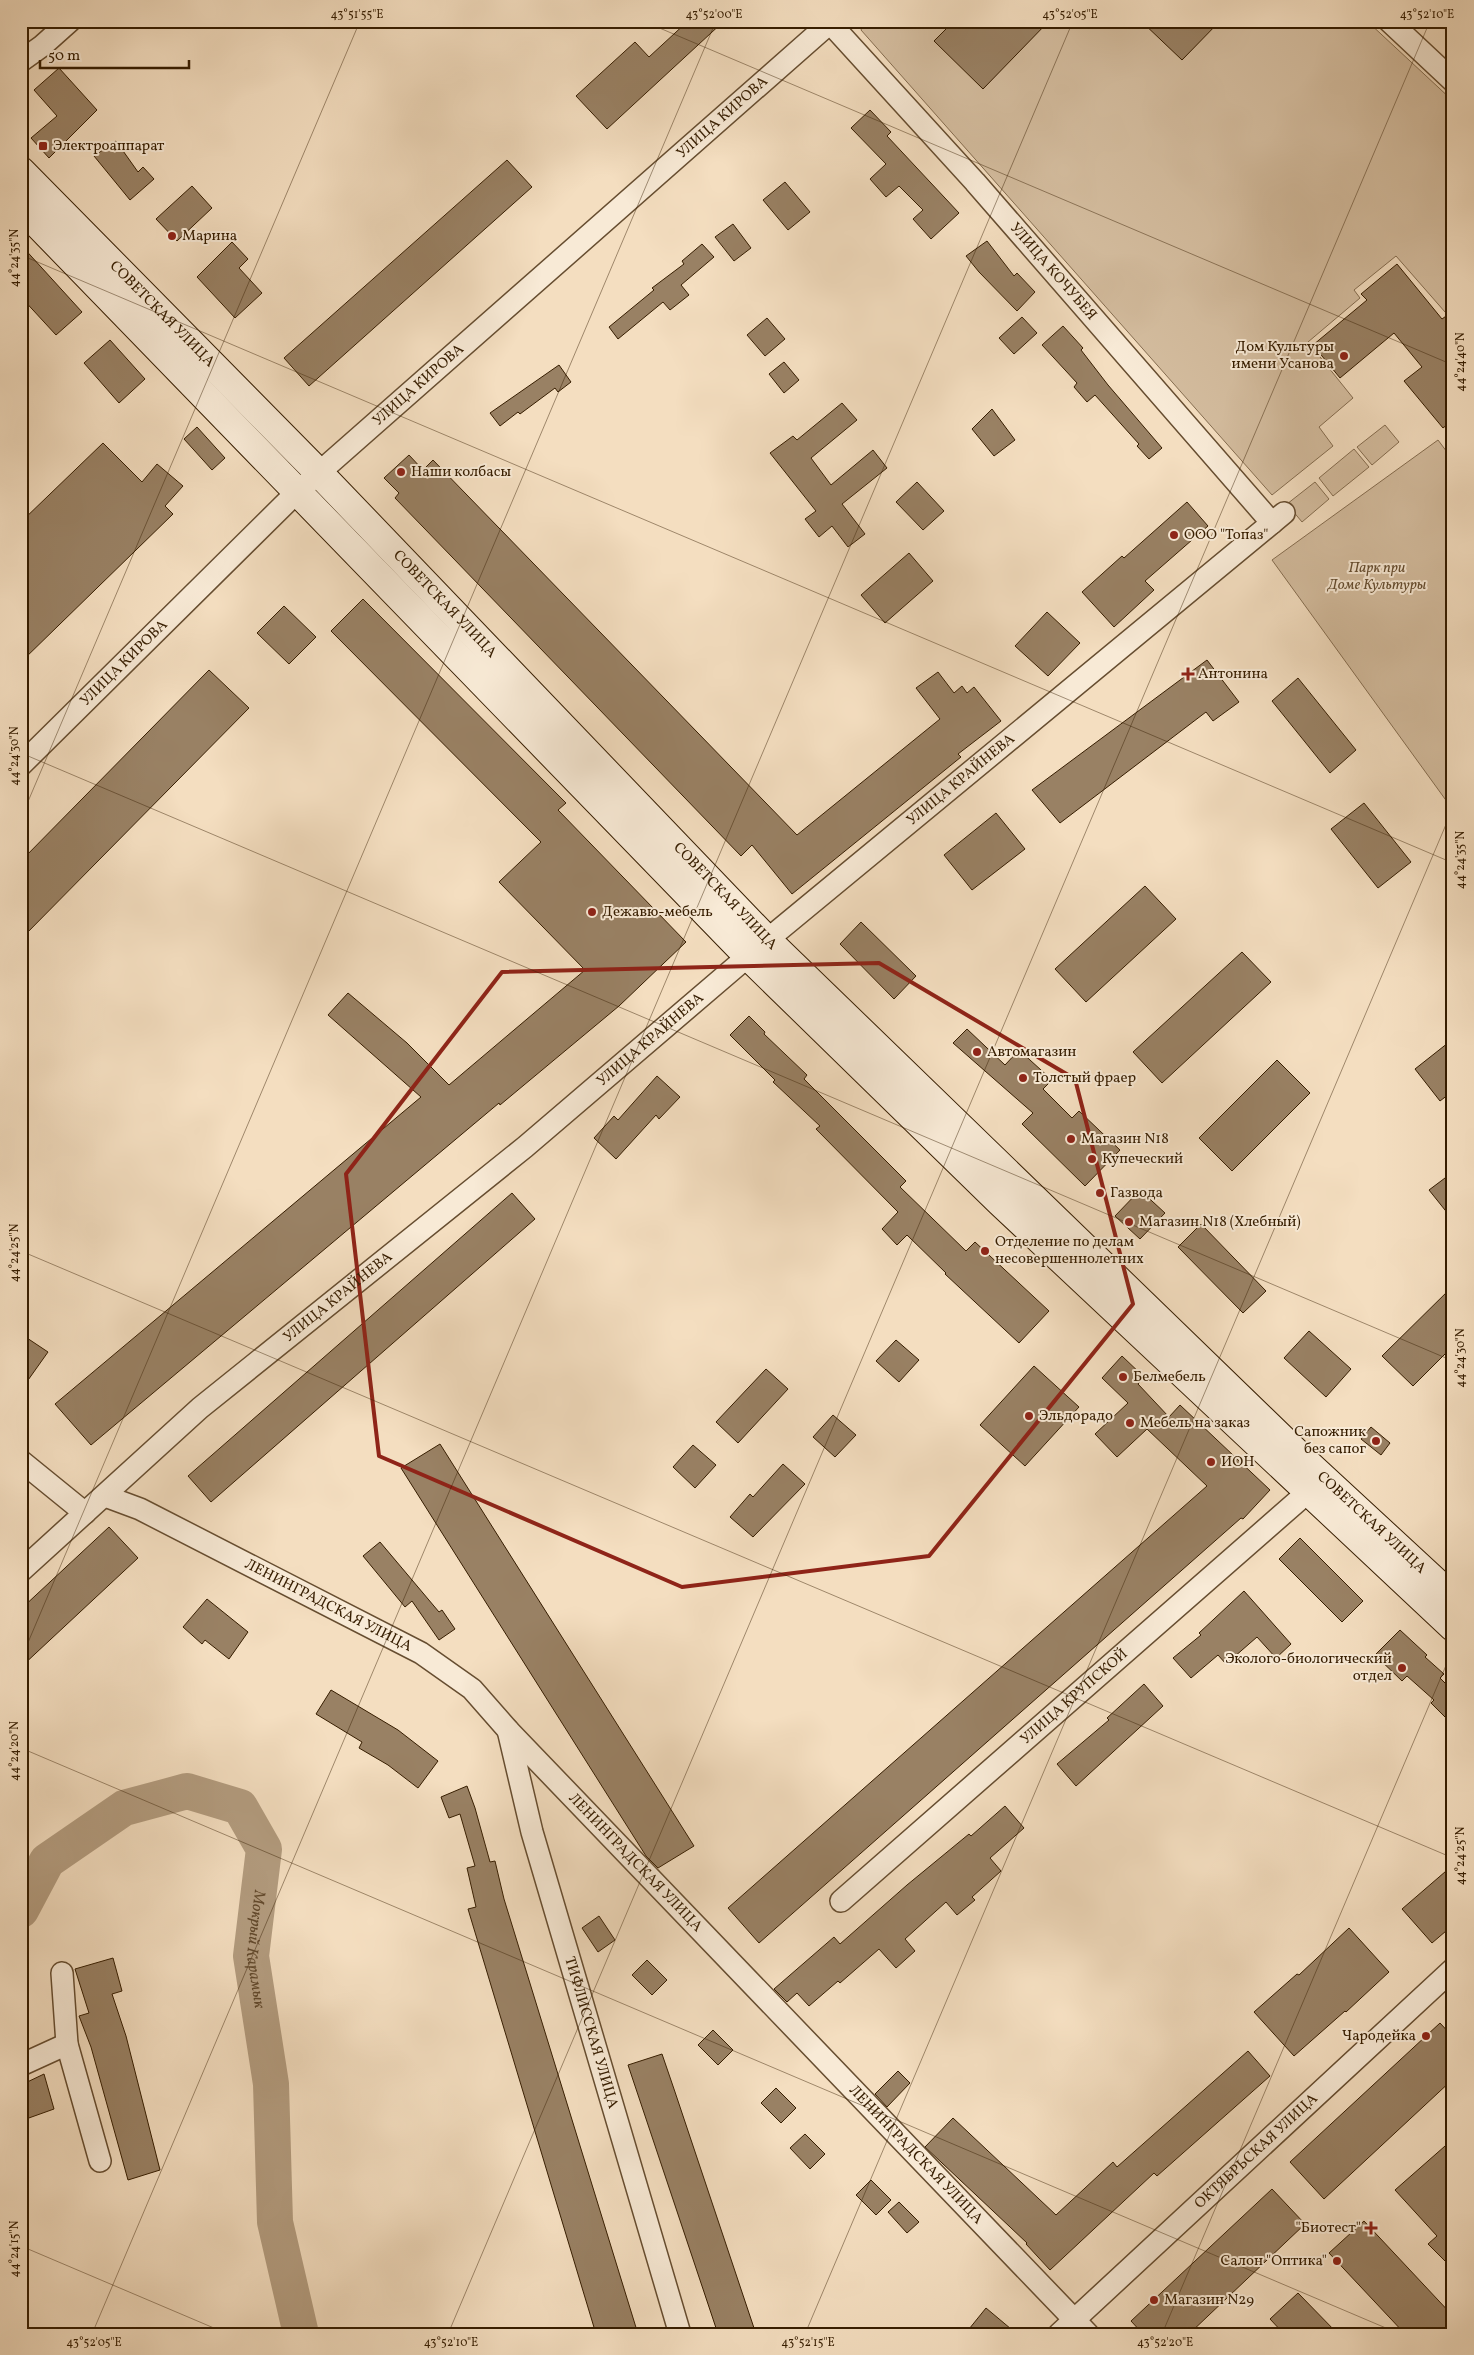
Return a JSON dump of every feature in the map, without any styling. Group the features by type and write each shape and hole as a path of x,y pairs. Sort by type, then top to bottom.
{"street":[{"path":"21,61 42,46 70,21"},
{"path":"1389,21 1453,81"},
{"name":"УЛИЦА КИРОВА","path":"21,765 296,493 831,22"},
{"name":"УЛИЦА КОЧУБЕЯ","path":"831,22 1278,518"},
{"name":"СОВЕТСКАЯ УЛИЦА","path":"21,171 319,473 758,948 1000,1202 1453,1627"},
{"name":"СОВЕТСКАЯ УЛИЦА","path":"21,207 296,493 758,948 1453,1598"},
{"name":"УЛИЦА КРАЙНЕВА","path":"21,1571 79,1508 105,1496 200,1408 524,1147 758,948 1278,518"},
{"path":"21,1461 79,1508"},
{"name":"УЛИЦА КРУПСКОЙ","path":"841,1901 1308,1492"},
{"name":"ЛЕНИНГРАДСКАЯ УЛИЦА","path":"105,1496 140,1508 421,1653 472,1689 508,1730 1066,2326 1088,2334"},
{"name":"ТИФЛИССКАЯ УЛИЦА","path":"508,1730 532,1832 680,2334"},
{"name":"ОКТЯБРЬСКАЯ УЛИЦА","path":"1066,2326 1453,1969"},
{"path":"62,1973 67,2044 100,2161"},
{"path":"21,2065 67,2044"}],"highlighted area":[{"path":"879,963 1075,1079 1133,1304 929,1556 682,1587 379,1456 346,1174 502,972"}],"green space":[{"path":"865,21 1367,21 1453,101 1453,305 1445,312 1396,256 1354,290 1360,298 1308,342 1353,398 1319,427 1333,446 1272,495 861,30"},
{"path":"1385,425 1399,442 1372,465 1357,447"},
{"name":"Парк при Доме Культуры","path":"1438,440 1450,456 1453,455 1453,810 1272,560"},
{"path":"1354,449 1369,467 1333,496 1319,478"},
{"path":"1315,482 1329,499 1302,522 1287,504"}],"building":[{"path":"688,21 724,21 607,129 576,96 635,42 649,57"},
{"path":"954,21 1049,21 983,89 934,41"},
{"path":"1141,21 1220,21 1182,60"},
{"path":"59,68 97,110 49,158 31,138 57,116 34,90"},
{"path":"870,110 891,132 887,136 959,213 931,239 913,219 923,210 899,186 886,197 870,179 886,164 851,128"},
{"path":"116,141 138,172 143,167 154,179 130,200 94,156"},
{"path":"507,160 532,187 309,386 284,358"},
{"path":"785,182 810,212 788,230 763,200"},
{"path":"192,186 212,208 177,241 156,219"},
{"path":"733,224 751,248 734,261 715,237"},
{"path":"987,241 1014,276 1017,273 1035,292 1017,311 966,256"},
{"path":"232,242 248,259 239,268 262,293 235,318 197,277"},
{"path":"702,244 714,257 681,285 689,295 670,310 663,302 618,339 609,327 654,290 652,288 684,264 682,261"},
{"path":"21,245 82,312 56,335 21,297"},
{"name":"Дом Культуры имени Усанова","path":"1397,264 1442,319 1453,311 1453,420 1443,428 1404,381 1422,367 1394,333 1340,378 1313,345 1367,300 1361,294"},
{"path":"1022,317 1037,333 1014,354 999,338"},
{"path":"767,318 785,339 765,356 747,335"},
{"path":"1063,326 1083,348 1081,350 1108,385 1162,448 1149,459 1137,446 1139,444 1095,395 1087,402 1074,387 1077,383 1042,345"},
{"path":"110,340 145,379 119,403 84,363"},
{"path":"784,362 799,380 784,393 769,374"},
{"path":"559,365 571,382 558,392 555,388 500,426 490,413"},
{"path":"842,403 857,420 811,458 831,485 873,450 887,468 842,504 865,534 848,547 832,526 819,537 805,519 816,511 770,453 793,436 797,440"},
{"path":"992,409 1015,440 994,456 972,429"},
{"path":"197,427 225,458 212,470 184,439"},
{"path":"103,443 142,482 157,464 183,486 165,506 173,514 21,662 21,522"},
{"path":"409,455 423,470 433,460 797,835 940,719 916,688 938,672 954,693 962,686 967,693 974,687 1001,721 958,754 961,757 792,894 752,845 741,856 395,498 399,493 384,478"},
{"path":"917,482 944,511 923,530 896,502"},
{"path":"1187,502 1208,526 1145,581 1154,590 1114,627 1082,592 1122,556 1124,558"},
{"path":"909,553 933,581 885,623 861,595"},
{"path":"363,599 566,803 558,810 686,942 619,1006 500,1105 499,1103 91,1445 55,1404 421,1097 328,1015 348,993 407,1043 449,1085 585,970 499,882 541,842 331,631"},
{"path":"284,606 316,637 289,664 257,633"},
{"path":"1047,612 1080,643 1048,676 1015,646"},
{"path":"1207,660 1239,702 1213,721 1206,712 1060,823 1032,790"},
{"path":"209,670 249,708 21,939 21,861"},
{"path":"1298,678 1356,750 1330,773 1272,701"},
{"path":"1364,803 1411,862 1378,888 1331,829"},
{"path":"996,813 1025,849 972,890 944,855"},
{"path":"1145,886 1176,919 1086,1002 1055,969"},
{"path":"861,922 916,976 894,999 840,944"},
{"path":"1242,952 1271,982 1162,1083 1133,1052"},
{"path":"749,1016 765,1032 764,1034 807,1075 804,1079 906,1181 900,1187 966,1251 975,1242 1049,1311 1019,1343 945,1274 907,1235 897,1245 882,1229 898,1212 816,1129 820,1126 773,1082 775,1080 730,1035"},
{"path":"967,1029 1005,1065 1019,1050 1052,1080 1043,1089 1072,1118 1079,1111 1120,1150 1085,1186 1022,1124 1033,1113 953,1043"},
{"path":"1453,1039 1453,1091 1440,1101 1415,1069"},
{"path":"1277,1060 1310,1093 1232,1171 1199,1138"},
{"path":"657,1076 680,1097 659,1119 656,1115 616,1159 594,1138 614,1116 618,1120"},
{"path":"1453,1172 1453,1220 1429,1190"},
{"path":"1140,1190 1165,1213 1140,1239 1115,1216"},
{"path":"512,1193 535,1219 211,1502 188,1476"},
{"path":"1201,1224 1266,1291 1243,1313 1178,1247"},
{"path":"1453,1286 1453,1346 1413,1386 1382,1356"},
{"path":"1309,1331 1351,1369 1326,1397 1284,1358"},
{"path":"21,1334 48,1352 21,1390"},
{"path":"896,1340 919,1360 899,1382 876,1361"},
{"path":"1122,1356 1144,1377 1138,1384 1169,1417 1180,1405 1270,1490 1243,1519 1241,1518 759,1943 728,1908 1207,1486 1147,1429 1117,1457 1095,1434 1128,1403 1102,1378"},
{"name":"Эльдорадо","path":"1034,1366 1079,1407 1025,1466 980,1425"},
{"path":"766,1369 788,1389 738,1443 716,1422"},
{"path":"833,1415 856,1435 835,1457 813,1437"},
{"name":"Сапожник без сапог","path":"1371,1427 1390,1443 1381,1455 1361,1439"},
{"path":"440,1444 694,1846 658,1868 646,1856 401,1468"},
{"path":"693,1445 716,1465 695,1488 673,1467"},
{"path":"783,1464 805,1484 753,1537 730,1517 750,1494 753,1497"},
{"path":"109,1527 138,1558 21,1667 21,1609"},
{"path":"1300,1538 1363,1601 1342,1622 1279,1559"},
{"path":"380,1542 439,1612 442,1610 455,1629 439,1640 412,1601 405,1607 363,1556"},
{"path":"1244,1591 1291,1644 1276,1658 1257,1637 1226,1664 1218,1655 1191,1678 1173,1658 1201,1635 1199,1633"},
{"path":"207,1599 248,1632 229,1659 205,1640 202,1644 183,1627"},
{"path":"1400,1630 1444,1674 1440,1678 1453,1691 1453,1710 1445,1717 1431,1703 1434,1700 1407,1676 1402,1681 1375,1655"},
{"path":"1144,1684 1163,1706 1076,1786 1057,1764 1109,1720 1107,1718"},
{"path":"331,1690 398,1730 438,1761 418,1788 388,1765 359,1748 362,1742 316,1714"},
{"path":"467,1786 490,1862 495,1861 504,1899 638,2334 596,2334 468,1909 476,1907 467,1868 475,1866 460,1814 449,1818 441,1797"},
{"path":"1005,1806 1024,1828 990,1858 1001,1871 972,1897 975,1900 957,1915 946,1902 905,1939 915,1951 896,1968 879,1949 840,1983 838,1981 809,2006 797,1993 787,2002 774,1989 834,1937 840,1944 907,1885 969,1834 971,1836"},
{"path":"1453,1865 1453,1925 1432,1943 1402,1909"},
{"path":"599,1916 615,1940 598,1952 582,1928"},
{"path":"1349,1928 1389,1972 1294,2056 1254,2012 1297,1974 1299,1975"},
{"path":"113,1958 122,1991 112,1994 126,2036 160,2170 128,2180 91,2047 79,2016 89,2013 75,1969"},
{"path":"647,1960 667,1980 652,1995 632,1975"},
{"path":"1440,2023 1453,2037 1453,2079 1324,2199 1290,2162"},
{"path":"713,2030 733,2050 718,2065 698,2045"},
{"path":"1248,2051 1270,2076 1157,2176 1154,2173 1050,2270 1027,2243 925,2147 953,2118 1056,2215 1113,2162 1117,2167"},
{"path":"662,2054 756,2334 718,2334 628,2065"},
{"path":"898,2071 910,2083 887,2107 875,2094"},
{"path":"44,2074 54,2109 26,2119 21,2101 21,2085"},
{"path":"776,2088 796,2108 781,2123 761,2103"},
{"path":"805,2134 825,2154 810,2169 790,2148"},
{"path":"1453,2139 1453,2269 1428,2244 1437,2236 1395,2190"},
{"path":"871,2180 891,2200 876,2215 856,2195"},
{"path":"1272,2189 1305,2224 1189,2334 1143,2334 1131,2321"},
{"path":"899,2202 919,2222 907,2233 888,2212"},
{"path":"1364,2221 1453,2316 1453,2334 1405,2334 1329,2253"},
{"path":"1298,2293 1338,2334 1284,2334 1270,2319"},
{"path":"986,2308 1017,2334 965,2334"}],"waterway":[{"name":"Мокрый Карамык","path":"21,1910 47,1861 124,1808 187,1791 240,1807 264,1849 251,1956 271,2084 275,2222 301,2334"}],"place":[{"name":"Электроаппарат","path":"43,146"},
{"name":"Марина","path":"172,236"},
{"name":"Дом Культуры имени Усанова","path":"1344,356"},
{"name":"Наши колбасы","path":"401,472"},
{"name":"ООО \"Топаз\"","path":"1174,535"},
{"name":"Антонина","path":"1188,674"},
{"name":"Дежавю-мебель","path":"592,912"},
{"name":"Автомагазин","path":"977,1052"},
{"name":"Толстый фраер","path":"1023,1078"},
{"name":"Магазин N18","path":"1071,1139"},
{"name":"Купеческий","path":"1092,1159"},
{"name":"Газвода","path":"1100,1193"},
{"name":"Магазин N18 (Хлебный)","path":"1129,1222"},
{"name":"Отделение по делам несовершеннолетних","path":"985,1251"},
{"name":"Белмебель","path":"1123,1377"},
{"name":"Эльдорадо","path":"1029,1416"},
{"name":"Мебель на заказ","path":"1130,1423"},
{"name":"Сапожник без сапог","path":"1376,1441"},
{"name":"ИОН","path":"1211,1462"},
{"name":"Эколого-биологический отдел","path":"1402,1668"},
{"name":"Чародейка","path":"1426,2036"},
{"name":"\"Биотест\"","path":"1371,2228"},
{"name":"Салон \"Оптика\"","path":"1337,2261"},
{"name":"Магазин N29","path":"1154,2300"}]}
